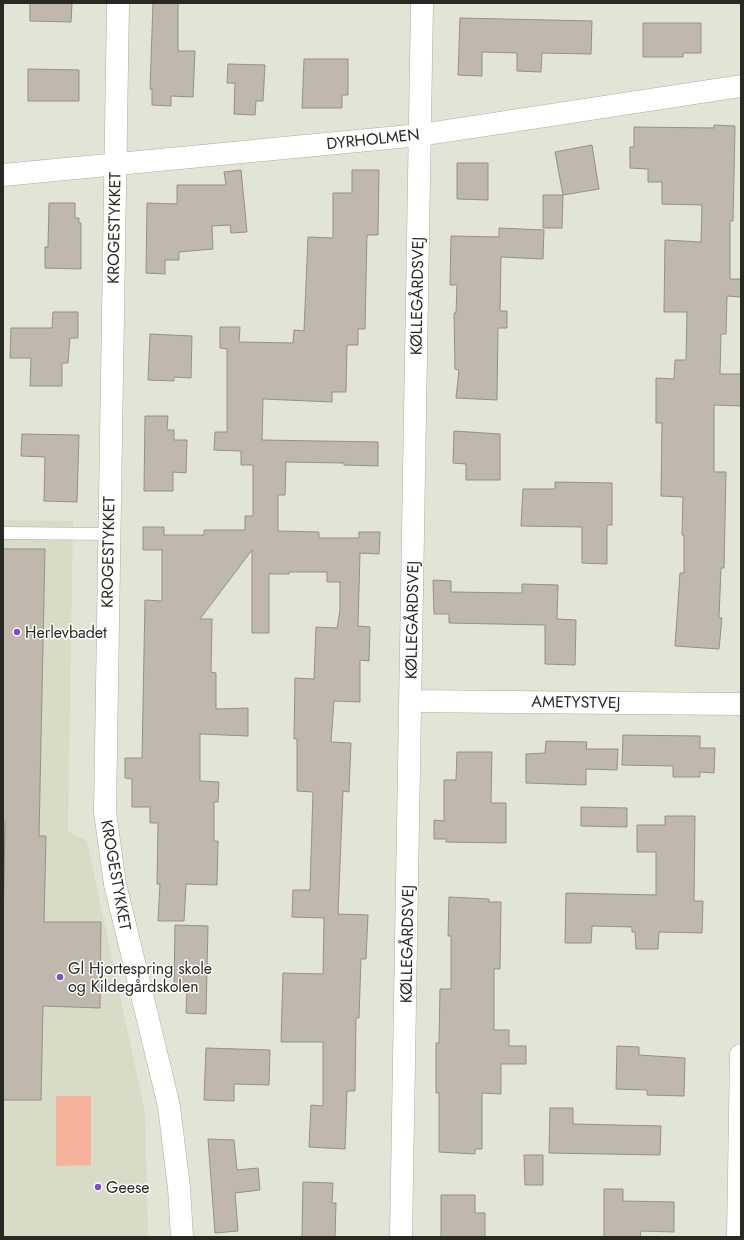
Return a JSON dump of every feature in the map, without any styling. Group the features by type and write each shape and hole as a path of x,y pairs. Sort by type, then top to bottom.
{"street":[{"name":"KROGESTYKKET","path":"118,3 105,812 115,884 169,1106 179,1188 182,1237"},
{"name":"KØLLEGÅRDSVEJ","path":"401,1237 422,3"},
{"name":"DYRHOLMEN","path":"3,175 420,135 741,86"},
{"name":"AMETYSTVEJ","path":"411,701 741,704"},
{"path":"738,1237 741,1055"}],"lane":[{"path":"3,533 109,534"}],"shaded area":[{"name":"Gl Hjortespring skole og Kildegårdskolen","path":"3,520 73,521 68,831 87,841 145,1113 148,1237 3,1237"},
{"path":"56,1096 91,1096 91,1165 56,1166"}],"building":[{"path":"30,3 72,3 71,22 30,21"},
{"path":"153,3 178,3 178,51 195,51 193,97 171,96 171,106 152,105 152,89 150,89"},
{"path":"460,18 592,21 591,54 542,53 541,72 517,71 517,53 482,52 482,76 458,75"},
{"path":"643,23 701,23 701,53 683,53 683,57 643,57"},
{"path":"304,59 348,59 348,95 342,95 342,108 302,108"},
{"path":"228,64 265,65 263,101 256,101 255,115 234,114 235,83 227,83"},
{"path":"28,69 79,70 79,101 28,101"},
{"path":"714,125 735,126 733,221 730,221 730,279 741,279 741,297 727,296 726,334 721,334 720,374 741,374 741,406 714,405 714,472 726,472 724,568 721,568 719,618 722,618 719,649 675,646 680,573 684,573 684,535 682,535 683,497 661,496 662,423 656,423 656,378 674,379 675,360 686,360 687,312 664,312 665,240 701,242 702,205 662,204 662,182 648,182 648,169 630,168 630,147 634,147 634,127 714,128"},
{"path":"592,145 599,189 563,195 555,152"},
{"path":"457,163 488,163 488,200 457,199"},
{"path":"241,170 247,232 231,233 230,225 212,226 213,249 179,252 179,260 165,260 165,274 146,273 147,203 177,204 177,185 226,185 224,172"},
{"path":"352,170 379,170 378,235 367,235 365,329 358,329 358,345 347,345 346,392 332,392 332,402 263,399 262,440 378,442 378,466 344,465 344,463 286,462 285,495 278,495 278,531 319,532 319,538 359,538 359,532 380,532 379,554 360,553 358,626 370,627 369,661 360,660 360,702 334,701 331,742 351,743 349,792 343,791 338,914 368,915 366,959 361,959 359,1018 356,1018 355,1091 347,1091 345,1149 309,1147 311,1105 323,1106 323,1042 281,1042 283,973 323,974 324,918 292,917 293,890 310,890 313,792 297,791 297,739 294,739 295,678 314,679 316,627 337,628 340,610 340,582 327,582 327,572 289,572 289,574 269,574 269,633 252,633 252,550 200,619 212,619 211,672 216,673 216,709 248,708 248,736 200,734 200,781 219,782 218,802 214,802 214,841 218,841 217,885 186,884 184,921 158,921 160,884 157,884 158,823 150,823 150,807 132,807 132,779 125,778 125,758 142,758 145,600 162,601 162,550 143,550 143,527 164,527 164,535 204,535 204,530 245,530 245,516 253,516 253,465 241,465 241,451 214,450 215,432 227,432 227,349 220,348 220,327 240,327 239,342 293,343 294,330 304,331 308,237 333,238 333,193 352,193"},
{"path":"543,195 563,195 562,228 543,228"},
{"path":"49,203 75,203 75,218 79,218 79,223 81,223 81,269 45,268 45,247 48,247"},
{"path":"499,228 544,230 543,259 501,257 500,311 507,311 507,328 498,328 497,400 456,398 459,370 455,369 454,313 456,313 457,285 450,285 451,236 499,237"},
{"path":"53,312 78,312 78,338 70,338 68,363 62,363 62,386 30,386 31,358 10,358 11,328 52,328"},
{"path":"150,334 192,336 191,378 174,377 174,381 148,380"},
{"path":"145,416 168,416 167,430 174,430 174,440 187,440 186,473 173,472 173,491 144,491"},
{"path":"454,431 500,434 500,480 466,480 466,464 453,463"},
{"path":"22,434 79,435 77,502 44,501 45,457 21,456"},
{"path":"555,482 612,483 612,525 607,525 607,564 582,563 582,527 521,526 523,489 555,489"},
{"path":"3,549 45,549 39,836 46,836 44,922 101,922 100,1008 43,1006 41,1100 3,1100 3,931 5,821 3,821"},
{"path":"433,580 451,581 451,592 522,593 522,584 558,585 557,619 576,620 575,665 545,664 545,625 449,623 449,614 434,614"},
{"path":"623,735 700,736 700,748 715,748 714,773 700,772 700,777 673,777 673,766 622,765"},
{"path":"546,741 587,742 586,749 618,749 617,770 586,769 586,785 526,783 526,754 545,753"},
{"path":"457,752 492,752 491,803 506,803 506,843 446,842 446,839 434,839 434,820 444,821 444,780 456,780"},
{"path":"581,807 627,808 627,827 581,826"},
{"path":"665,816 695,816 694,901 703,901 702,933 659,932 658,949 636,949 635,932 632,932 632,927 592,926 591,943 565,943 566,893 656,895 656,852 637,852 637,825 665,825"},
{"path":"449,897 489,899 489,902 501,902 500,969 494,969 494,1030 509,1030 509,1046 526,1046 526,1064 501,1064 501,1094 482,1093 482,1149 475,1149 475,1154 439,1152 439,1093 436,1093 436,1043 439,1043 440,989 451,989 451,936 448,936"},
{"path":"175,925 208,926 206,1014 186,1013 187,989 174,989"},
{"path":"617,1046 639,1047 639,1055 685,1058 684,1096 647,1095 647,1090 616,1089"},
{"path":"206,1048 270,1050 269,1085 234,1084 234,1101 204,1100"},
{"path":"550,1108 573,1108 573,1124 661,1126 660,1155 549,1153"},
{"path":"208,1139 234,1140 237,1170 258,1168 260,1190 235,1193 238,1231 215,1233"},
{"path":"524,1155 543,1155 543,1185 525,1185"},
{"path":"303,1182 333,1183 332,1203 336,1203 335,1237 302,1237"},
{"path":"604,1189 623,1189 623,1201 674,1202 674,1232 641,1231 640,1237 604,1237"},
{"path":"441,1195 475,1195 475,1213 485,1213 485,1237 441,1237"}],"place":[{"name":"Herlevbadet","path":"17,632"},
{"name":"Gl Hjortespring skole og Kildegårdskolen","path":"60,977"},
{"name":"Geese","path":"98,1187"}]}
